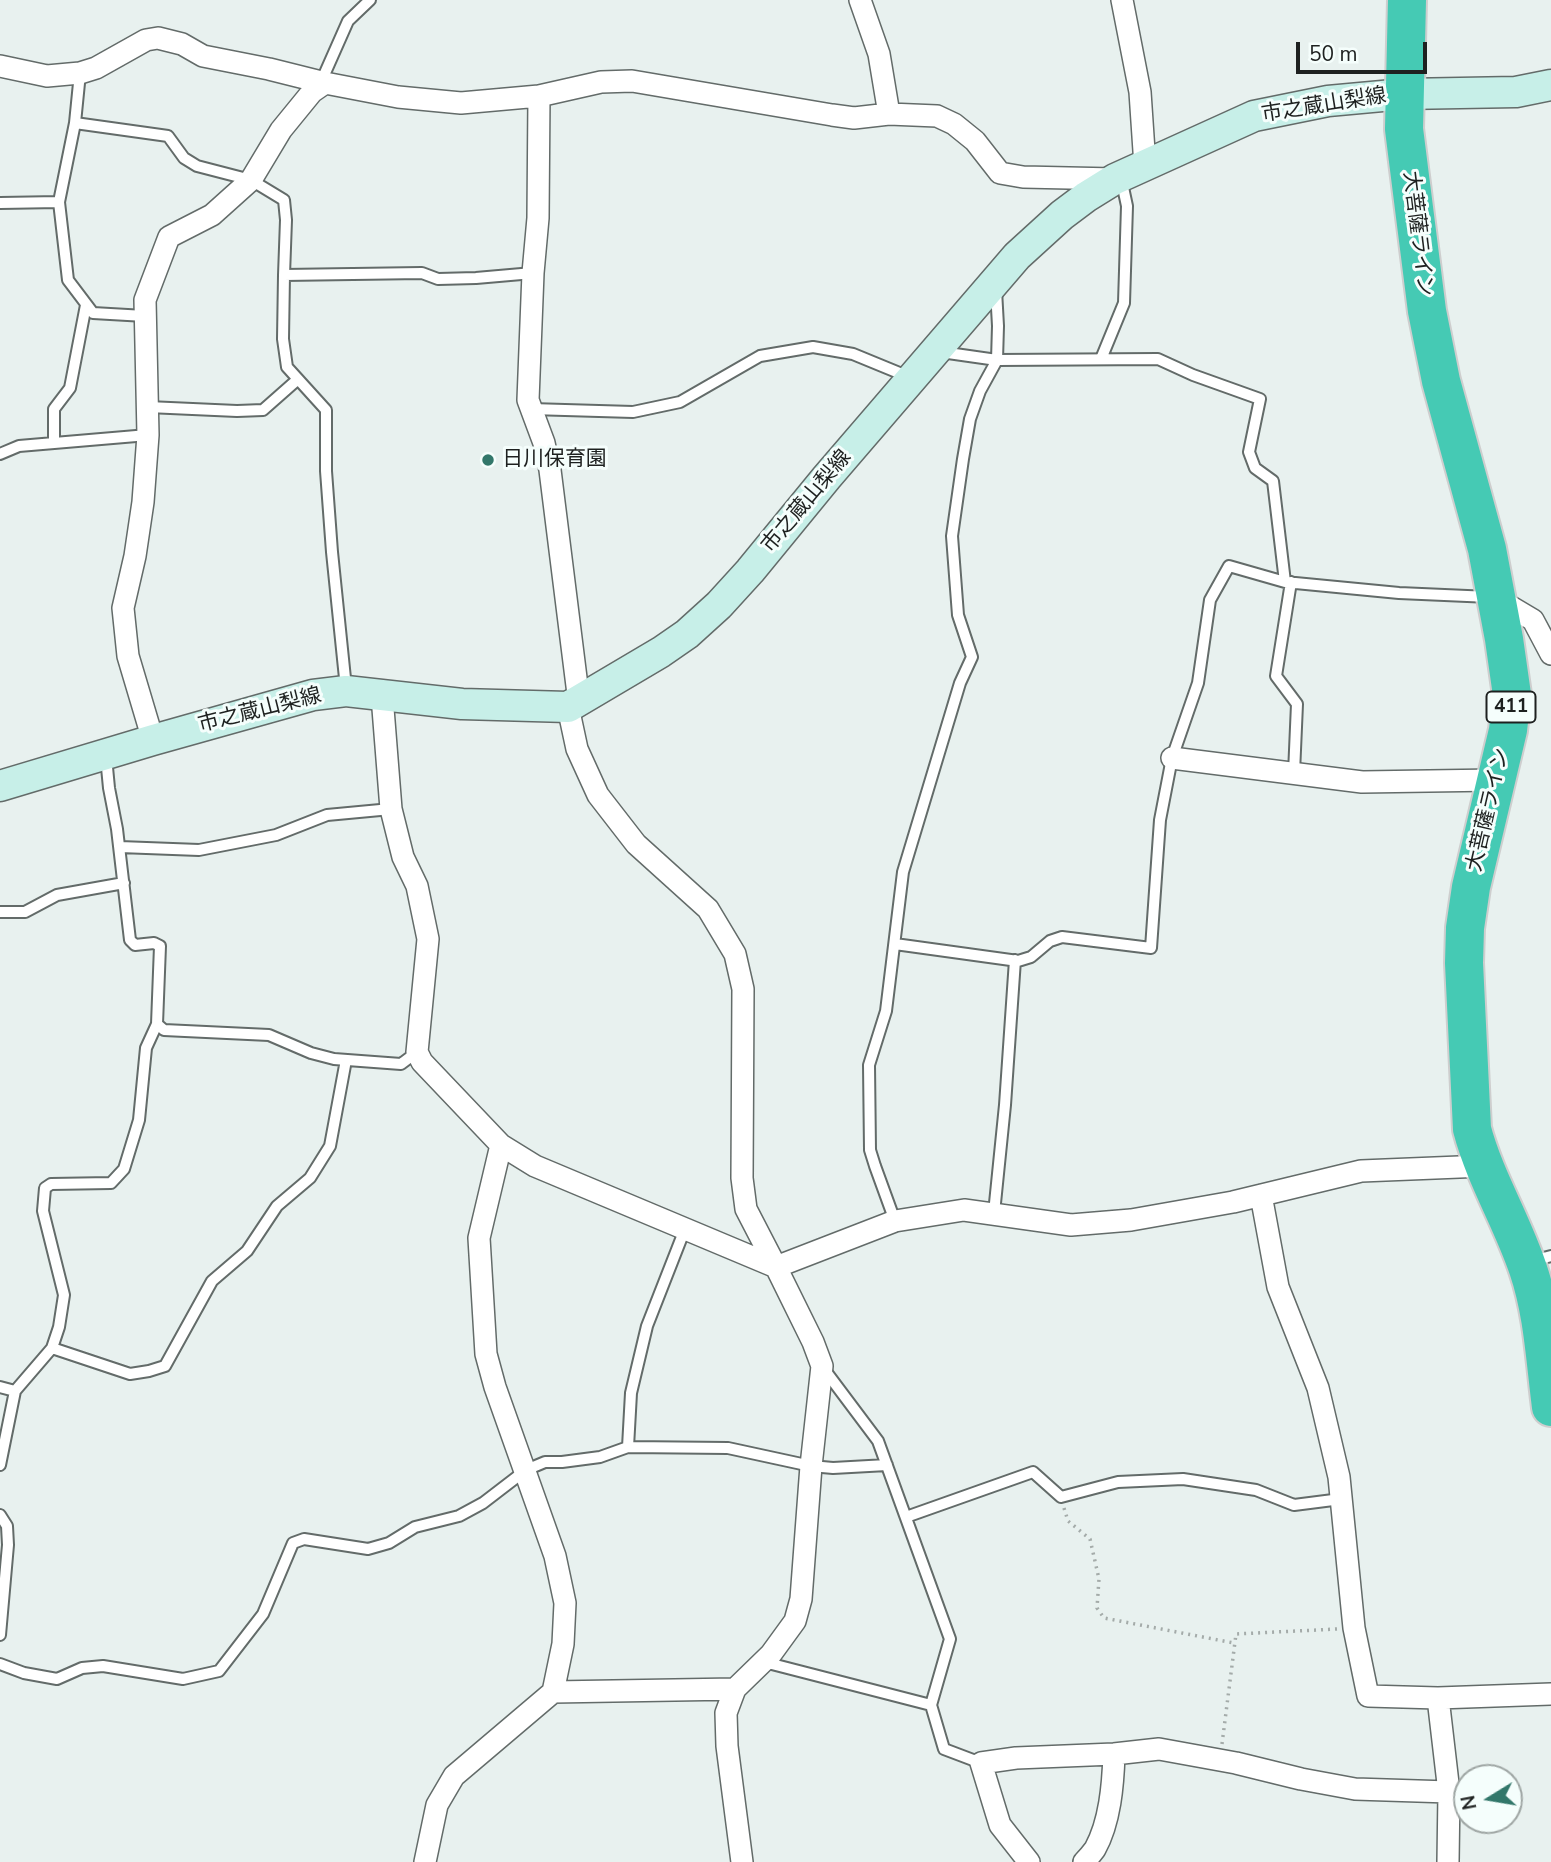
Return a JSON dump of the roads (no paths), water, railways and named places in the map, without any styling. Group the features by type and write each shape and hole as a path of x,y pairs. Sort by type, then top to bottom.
{"highway":[{"name":"大菩薩ライン","path":"1407,0 1404,129 1427,311 1441,381 1487,549 1512,695 1508,730 1471,887 1465,928 1464,962 1472,1129 1478,1152 1516,1235 1539,1260 1539,1310 1551,1407"}],"main road":[{"name":"市之蔵山梨線","path":"0,786 300,699 346,691 462,704 574,705 661,652 703,621 750,571 1017,256 1086,197 1127,174 1254,116 1328,101 1404,94 1516,92 1551,85"}],"street":[{"path":"860,0 879,54 889,114"},
{"path":"0,66 47,76 80,73 96,68 146,40 158,38 182,44 202,57 398,97 461,103 539,96 601,82 632,81 854,118 889,114 937,116 954,124 975,141 1000,173 1023,177 1127,174 1140,92 1122,0"},
{"path":"153,740 128,656 122,608 135,556 143,502 148,435 145,300 169,237 212,215 251,180 281,130 323,82"},
{"path":"539,96 538,218 528,400 544,443 550,470 577,749 597,795 636,844 708,909 735,954 743,989 743,1178 746,1209 813,1342 822,1366 801,1599 795,1621 771,1654 735,1689 726,1713 727,1746 742,1862"},
{"path":"1496,598 1533,620 1551,654"},
{"path":"382,696 391,809 403,857 417,886 428,939 417,1052 422,1062 501,1145 535,1166 776,1268 895,1221 964,1210 1071,1225 1131,1220 1222,1205 1361,1171 1484,1166"},
{"path":"1172,758 1362,782 1496,780"},
{"path":"425,1862 437,1805 454,1776 553,1692 564,1644 565,1603 555,1556 495,1387 486,1354 479,1238 501,1145"},
{"path":"1261,1195 1278,1287 1318,1388 1339,1477 1354,1628 1368,1696 1438,1698 1551,1694"},
{"path":"553,1692 735,1689"},
{"path":"1438,1698 1448,1792 1448,1862"},
{"path":"1029,1862 1000,1825 981,1763 1016,1758 1114,1754 1159,1749 1355,1788 1448,1792"},
{"path":"1084,1862 1095,1849 1104,1826 1113,1781 1114,1754"}],"lane":[{"path":"323,82 348,21 370,0"},
{"path":"80,73 75,123 59,202 68,280 93,313 145,316"},
{"path":"75,123 168,136 184,158 197,166 251,180 284,200 286,367 326,410 326,471 346,691"},
{"path":"1101,359 1124,303 1127,174"},
{"path":"0,203 59,202"},
{"path":"284,275 422,273 438,279 533,273"},
{"path":"895,1221 870,1150 869,1065 886,1011 903,872 960,683 972,657 958,615 952,536 970,419 980,391 997,360 995,281"},
{"path":"54,443 54,409 70,387 86,305"},
{"path":"531,409 633,412 680,401 760,356 813,347 853,354 912,378"},
{"path":"935,351 997,360 1158,359 1193,375 1260,399 1249,452 1255,468 1273,481 1288,582 1276,676 1297,704 1294,773"},
{"path":"148,407 263,410 297,380"},
{"path":"0,454 19,446 148,435"},
{"path":"895,944 1015,960 1031,957 1050,941 1062,937 1151,948 1160,820 1172,758 1198,683 1210,600 1229,566 1288,582 1399,593 1496,598"},
{"path":"0,1465 15,1391 52,1348 59,1327 64,1295 43,1211 45,1188 51,1184 111,1183 124,1169 139,1120 146,1048 157,1024 160,946 154,943 135,945 130,940 106,754"},
{"path":"120,847 199,850 276,835 327,815 391,809"},
{"path":"0,912 25,912 57,895 124,883"},
{"path":"994,1213 1015,960"},
{"path":"157,1024 164,1030 269,1035 311,1053 334,1059 401,1064 417,1052"},
{"path":"52,1348 130,1374 164,1366 212,1281 247,1251 277,1206 310,1178 330,1146 346,1060"},
{"path":"628,1447 631,1392 647,1326 685,1229"},
{"path":"822,1366 877,1441 950,1639 930,1705 944,1749 981,1763"},
{"path":"0,1387 15,1391"},
{"path":"0,1664 24,1673 57,1679 82,1668 103,1666 183,1679 219,1671 263,1614 293,1542 304,1539 368,1549 389,1543 415,1527 458,1516 483,1503 526,1470 545,1462 600,1457 628,1447 728,1448 811,1466 833,1468 887,1465"},
{"path":"906,1517 1033,1472 1061,1497 1118,1482 1183,1479 1256,1490 1294,1505 1341,1499"},
{"path":"0,1515 8,1526 0,1635"},
{"path":"762,1662 930,1705"}],"place":[{"name":"日川保育園","path":"488,460"}]}
